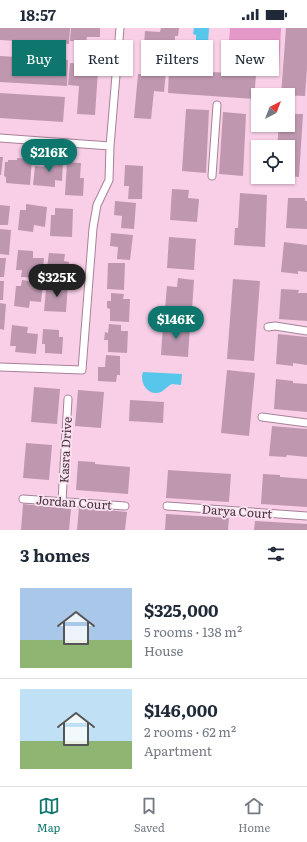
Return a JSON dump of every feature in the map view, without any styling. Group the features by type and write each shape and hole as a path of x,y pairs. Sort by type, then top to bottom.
{"lane":[{"path":"0,367 82,370 93,228 97,205 109,180 110,146 120,28"},
{"path":"212,176 217,105"},
{"path":"0,138 110,146"},
{"path":"268,327 275,326 307,331"},
{"name":"Kasra Drive","path":"62,501 68,399"},
{"path":"262,417 307,423"},
{"name":"Jordan Court","path":"23,499 125,506"},
{"name":"Darya Court","path":"167,506 307,516"}],"shaded area":[{"path":"230,28 281,28 279,69 279,40 229,40"}],"water":[{"path":"194,28 209,28 208,40 196,40 196,35 193,34"},
{"path":"143,372 182,374 181,385 172,384 161,392 156,393 149,391 142,380"}],"building":[{"path":"0,28 70,28 69,44 66,44 66,40 0,40"},
{"path":"71,28 100,28 100,37 87,37 86,40 70,41"},
{"path":"161,28 179,28 178,36 175,36 175,40 144,40 145,31 160,32"},
{"path":"286,28 307,28 305,96 295,96 295,88 282,88"},
{"path":"0,56 12,57 12,76 66,76 66,60 68,60 67,86 0,82"},
{"path":"70,63 74,63 74,76 98,76 95,115 77,114 79,86 68,85"},
{"path":"213,72 221,73 221,76 256,76 255,88 251,88 251,99 168,93 169,76 213,76"},
{"path":"138,74 141,74 141,76 166,76 164,92 154,91 151,119 134,118"},
{"path":"0,93 65,97 63,122 0,118"},
{"path":"186,109 209,110 206,173 182,171"},
{"path":"223,112 246,114 243,176 219,174"},
{"path":"295,114 303,114 299,177 295,177 295,140 278,140 278,132 295,132"},
{"path":"0,157 3,157 1,175 0,175"},
{"path":"17,158 32,159 30,185 6,183 6,177 4,176 5,162 8,162 8,160 17,160"},
{"path":"45,159 63,161 62,181 55,180 55,187 33,185 35,166 44,167"},
{"path":"67,162 81,163 80,178 84,178 83,196 65,195"},
{"path":"125,165 143,166 142,199 128,199 129,186 124,186"},
{"path":"172,189 189,190 188,198 199,199 197,222 170,220"},
{"path":"240,193 267,195 265,247 234,245 235,228 238,228"},
{"path":"288,198 305,198 305,201 307,201 307,229 286,228"},
{"path":"115,201 136,203 134,229 121,228 122,216 114,215"},
{"path":"26,204 47,207 45,227 34,225 33,232 18,230 20,210 26,210"},
{"path":"0,205 10,206 8,225 0,225"},
{"path":"55,208 73,209 72,237 50,236 51,215 55,215"},
{"path":"0,229 11,230 9,255 0,254"},
{"path":"111,233 133,235 130,260 117,259 118,247 110,246"},
{"path":"169,237 196,239 194,270 167,268"},
{"path":"284,242 307,245 307,272 298,271 298,274 281,272"},
{"path":"18,250 33,251 33,258 44,258 42,278 21,277 22,270 16,270"},
{"path":"49,253 65,254 64,261 69,262 67,280 51,278 52,268 47,268"},
{"path":"0,258 6,258 4,277 0,277"},
{"path":"108,263 125,263 124,290 107,289"},
{"path":"178,278 194,280 192,310 165,309 167,286 177,287"},
{"path":"233,279 260,281 254,361 227,359"},
{"path":"22,280 43,283 41,302 30,301 29,308 14,306 16,286 21,286"},
{"path":"0,281 4,281 3,300 0,300"},
{"path":"51,283 68,284 66,312 44,311 46,290 50,290"},
{"path":"281,289 299,290 298,293 307,293 307,321 279,319"},
{"path":"111,293 124,294 123,299 130,299 129,322 110,321 110,309 107,308 107,301 111,301"},
{"path":"0,303 6,304 4,330 0,329"},
{"path":"109,324 121,325 121,331 128,331 127,353 108,352 108,340 104,340 105,332 108,333"},
{"path":"163,324 190,326 188,357 161,355"},
{"path":"12,325 28,327 27,333 38,334 36,354 15,352 16,346 10,346"},
{"path":"43,329 59,330 59,337 63,337 62,354 45,353 45,344 42,344"},
{"path":"278,334 307,337 307,365 293,363 293,366 276,364"},
{"path":"106,355 120,356 120,375 117,375 116,382 98,381 98,367 105,367"},
{"path":"227,370 255,373 249,436 221,433"},
{"path":"276,379 293,381 293,383 307,384 307,412 274,409"},
{"path":"34,387 60,389 57,424 31,422"},
{"path":"78,390 104,392 101,428 75,426"},
{"path":"130,400 164,402 163,423 129,421"},
{"path":"272,426 307,429 307,457 287,455 286,457 269,456"},
{"path":"26,443 52,445 49,480 23,478"},
{"path":"78,461 130,467 128,494 76,490"},
{"path":"168,470 231,474 229,502 166,498"},
{"path":"263,474 307,479 307,507 261,504"},
{"path":"23,504 71,509 69,530 21,530"},
{"path":"79,507 127,512 125,530 77,530"},
{"path":"166,514 229,518 228,530 165,530"},
{"path":"255,521 307,524 307,530 254,530"}]}
